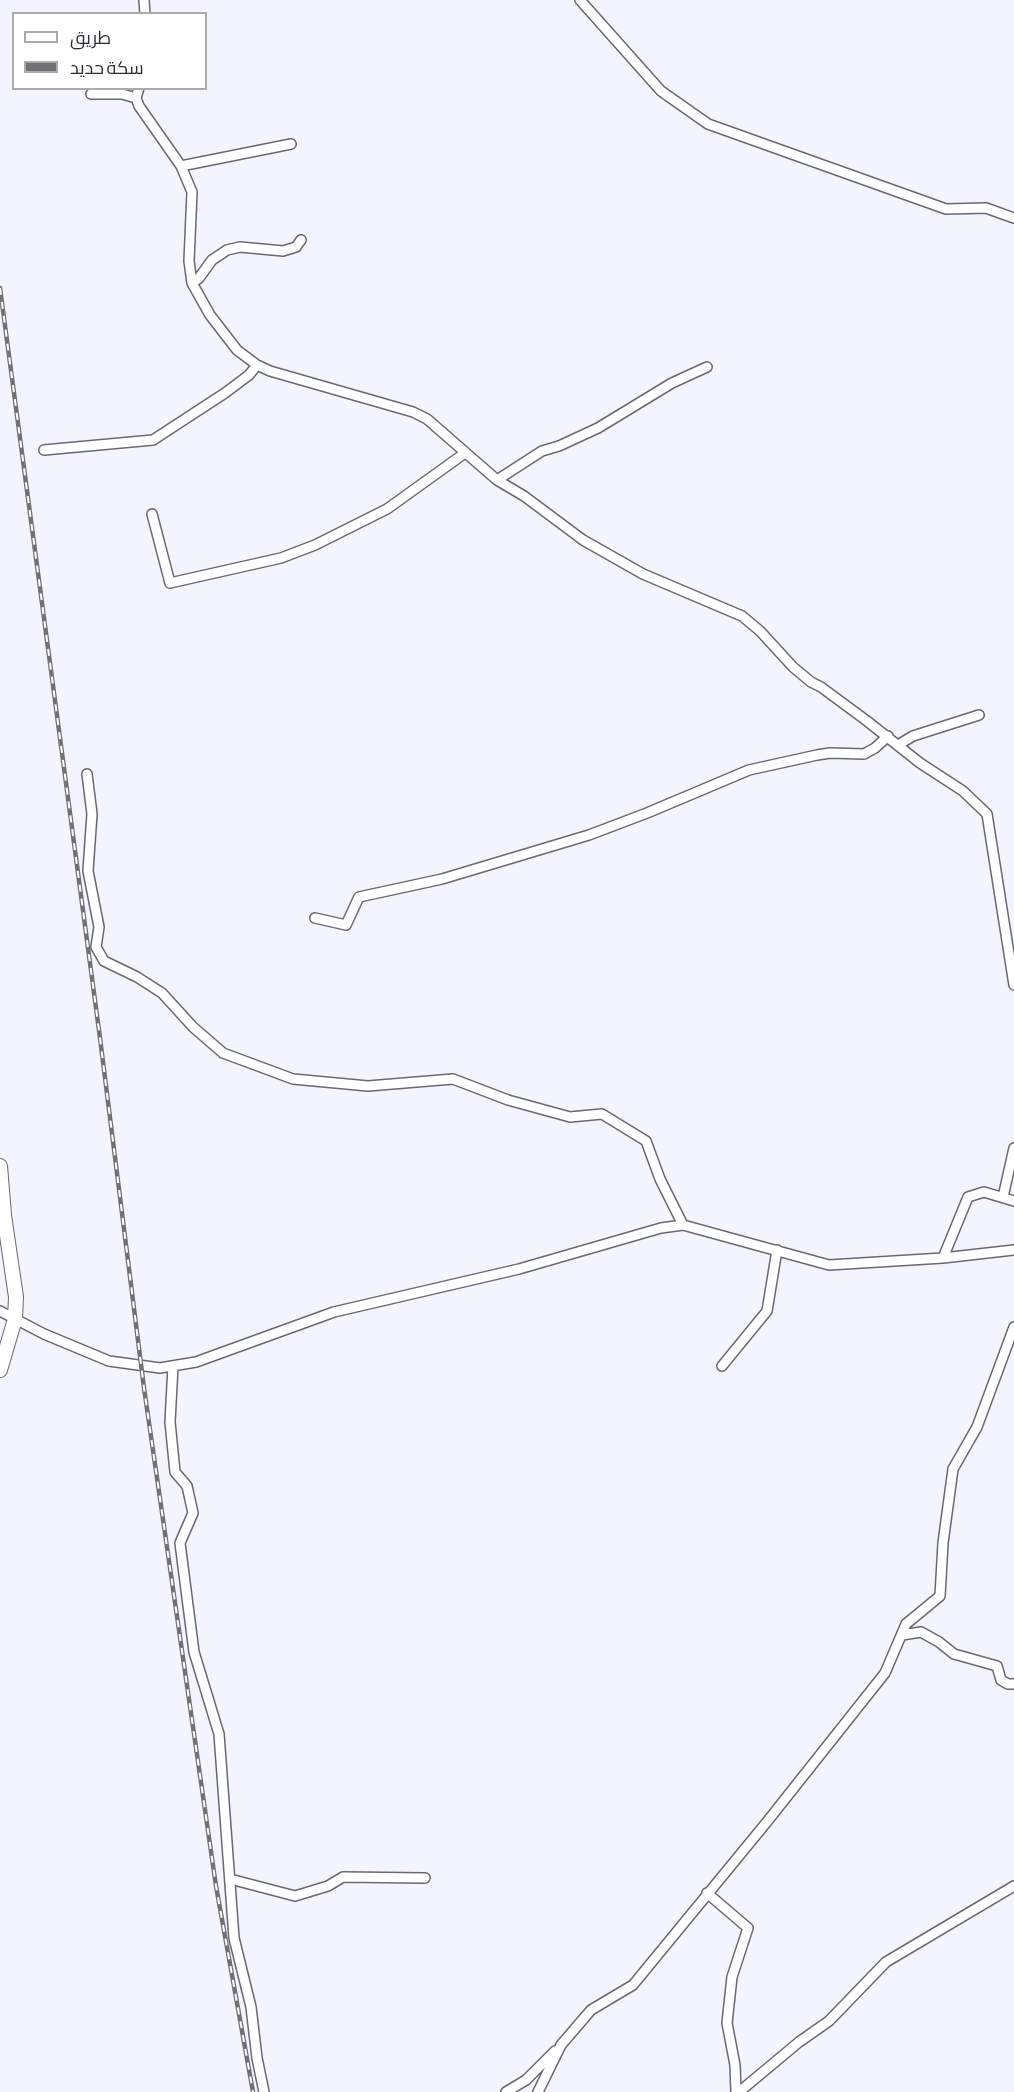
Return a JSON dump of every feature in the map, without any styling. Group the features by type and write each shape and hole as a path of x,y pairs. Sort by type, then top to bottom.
{"highway":[{"path":"0,1166 4,1215 16,1297 15,1319 0,1370"}],"street":[{"path":"580,0 661,91 708,124 945,209 987,208 1014,218"},
{"path":"91,94 137,93 144,114 181,166 189,181 193,201 189,254 192,283 210,315 229,342 243,356 257,365 309,383 413,412 434,425 497,480 524,496 584,540 636,570 742,616 811,682 888,736 932,772 955,784 987,814 1014,985"},
{"path":"181,166 291,144"},
{"path":"192,283 199,278 212,260 227,250 240,247 283,251 296,247 301,240"},
{"path":"44,450 153,440 225,393 249,375 257,365"},
{"path":"497,480 542,451 598,428 672,383 707,367"},
{"path":"152,514 170,583 281,558 315,545 387,509 465,453"},
{"path":"898,745 913,736 979,715"},
{"path":"315,918 346,925 359,897 442,879 589,834 647,813 750,770 830,753 864,754 888,736"},
{"path":"87,774 92,814 88,871 99,927 96,947 104,961 162,993 193,1027 223,1053 292,1078 368,1086 453,1079 508,1100 570,1118 602,1114 646,1141 660,1179 683,1225"},
{"path":"1003,1197 1014,1148"},
{"path":"943,1258 968,1197 984,1192 1014,1201"},
{"path":"0,1311 44,1334 109,1361 160,1368 196,1362 334,1312 519,1269 661,1228 683,1225 829,1264 943,1258 1014,1250"},
{"path":"722,1366 767,1311 777,1251"},
{"path":"506,2092 526,2080 561,2045 591,2010 633,1985 885,1673 906,1624 940,1596 943,1543 953,1469 977,1427 1014,1327"},
{"path":"173,1366 170,1422 176,1472 187,1486 193,1513 180,1543 194,1652 219,1734 234,1938 251,2007 264,2092"},
{"path":"902,1635 921,1632 954,1654 997,1666 1001,1680 1014,1684"},
{"path":"230,1879 296,1896 328,1886 343,1877 425,1878"},
{"path":"737,2092 799,2042 830,2021 885,1962 1014,1886"},
{"path":"707,1893 748,1928 732,1977 726,2023 735,2065 737,2092"},
{"path":"538,2092 561,2045"}],"railway":[{"path":"0,288 100,1038 144,1388 216,1886 253,2092"}]}
